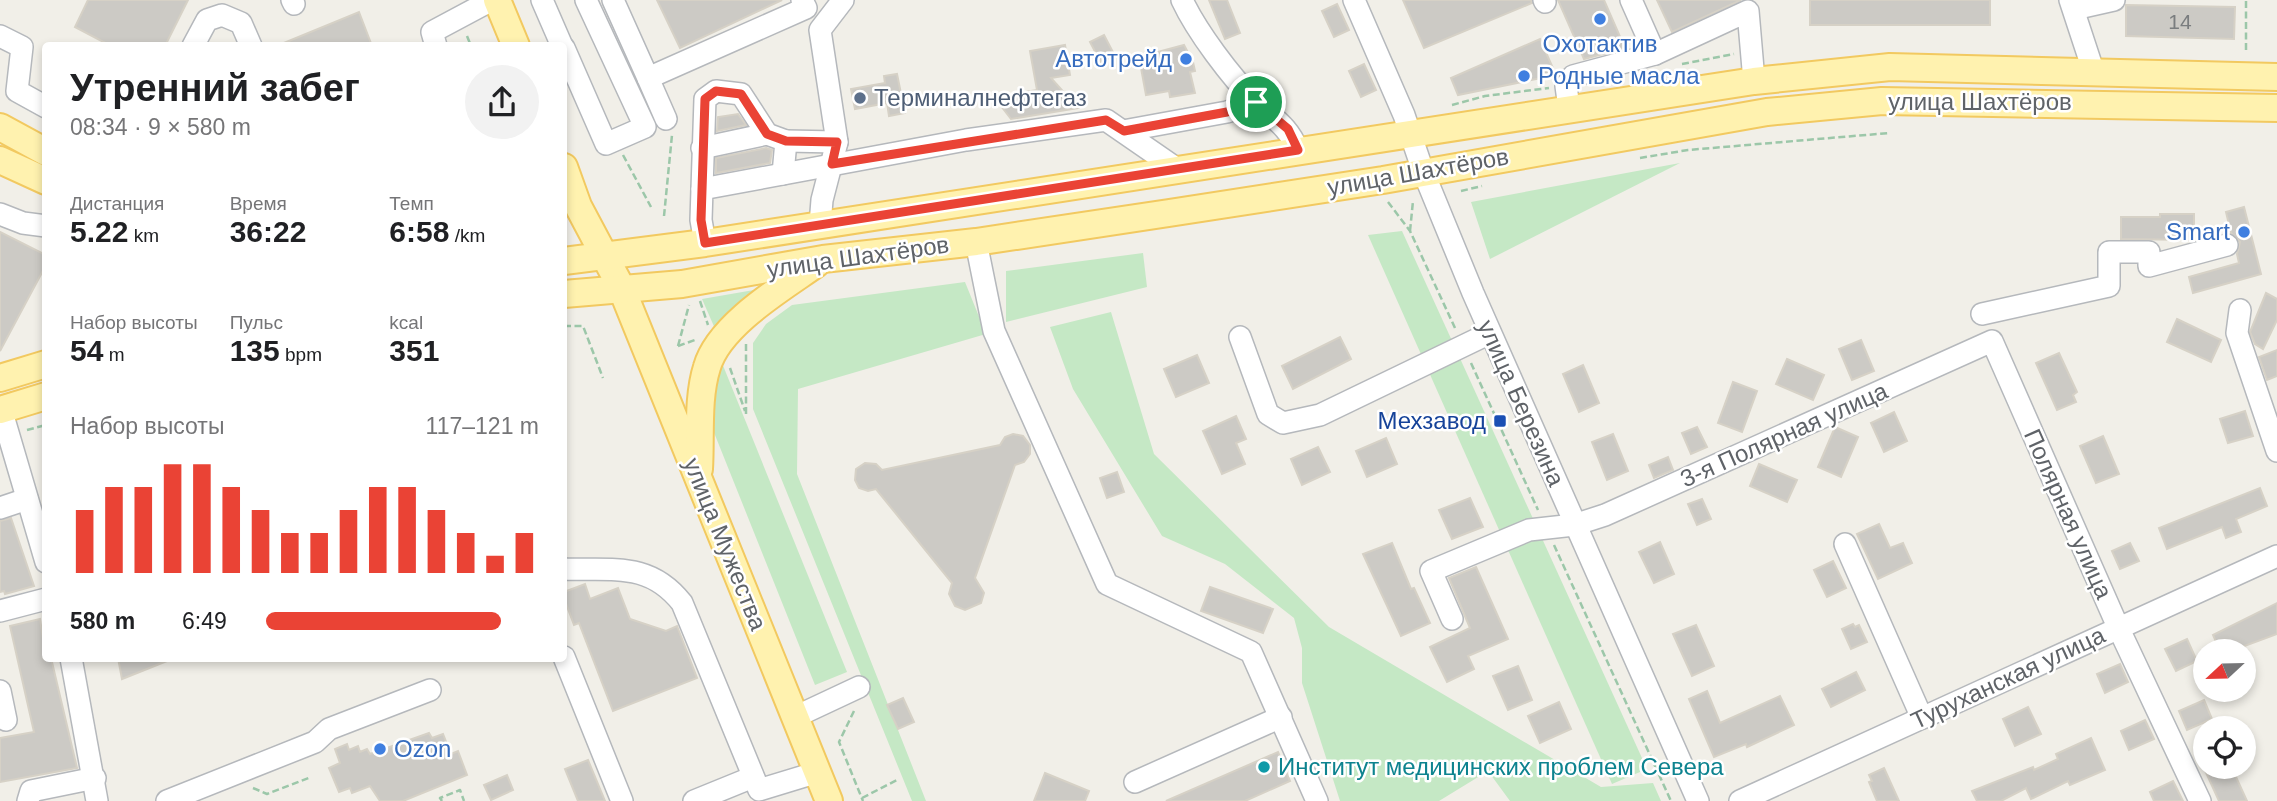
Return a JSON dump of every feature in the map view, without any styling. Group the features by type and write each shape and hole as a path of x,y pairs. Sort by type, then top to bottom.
{"main road":[{"path":"494,0 514,42"},
{"name":"улица Шахтёров","path":"567,261 705,243 1755,81 1890,67 2277,77"},
{"name":"улица Шахтёров","path":"567,294 621,287 682,285 823,259 976,242 1423,171 1766,112 1882,100 2277,108"},
{"path":"0,127 42,150"},
{"path":"0,160 35,176"},
{"name":"улица Мужества","path":"567,175 578,206 621,287 829,801"},
{"path":"699,478 707,365 729,330 765,300 823,259"},
{"path":"0,378 42,365"},
{"path":"0,410 42,397"}],"street":[{"path":"435,42 432,32 494,0"},
{"path":"542,0 561,42"},
{"path":"567,56 606,144 645,127 586,0"},
{"path":"613,0 666,119"},
{"path":"820,30 843,0"},
{"path":"1182,0 1230,71 1256,102 1288,129 1298,150"},
{"name":"улица Березина","path":"1354,0 1411,133 1423,171 1490,332 1698,801"},
{"path":"1631,0 1655,54"},
{"path":"2094,73 2072,4 2114,0"},
{"path":"648,78 804,4 820,30 837,142 820,225"},
{"path":"1569,108 1566,86 1573,76 1655,54 1748,11 1755,81"},
{"path":"195,42 207,19 222,15 242,23 249,42"},
{"path":"0,36 22,47 17,91 42,105"},
{"path":"705,243 701,220 705,99 716,91 741,94 777,137 783,174"},
{"path":"1124,131 1227,112 1256,102"},
{"path":"702,190 832,164 1106,120 1177,169"},
{"path":"702,148 777,137 837,142"},
{"path":"0,214 23,223 42,225"},
{"path":"976,242 994,331 1107,584 1251,652 1317,801"},
{"path":"1982,314 2109,286 2109,252 2149,252 2148,266 2227,245"},
{"path":"2240,310 2237,333 2277,451"},
{"path":"1240,337 1268,414 1283,424 1320,415 1490,332"},
{"name":"3-я Полярная улица","path":"1452,619 1431,571 1529,530 1574,524 1638,501 1992,341"},
{"name":"Полярная улица","path":"1992,341 2118,627 2200,801"},
{"path":"0,410 27,499 41,529"},
{"path":"0,508 27,499"},
{"path":"1845,544 1922,718"},
{"name":"Туруханская улица","path":"1740,801 2277,556"},
{"path":"567,569 641,572 668,585 682,603 759,790 818,772"},
{"path":"0,611 42,600"},
{"path":"72,662 95,778 97,801"},
{"path":"566,662 622,801"},
{"path":"167,801 315,742 329,729 430,690"},
{"path":"0,691 6,720"},
{"path":"795,717 858,696"},
{"path":"1135,782 1281,718"},
{"path":"694,801 753,777"},
{"path":"28,801 31,791 95,778"}],"path":[{"path":"2246,0 2246,50"},
{"path":"664,216 673,139 666,119"},
{"path":"1634,159 1688,150 1889,133"},
{"path":"615,140 651,207"},
{"path":"1461,191 1487,184"},
{"path":"1388,204 1410,231 1413,201"},
{"path":"678,346 689,305 699,299 710,334"},
{"path":"567,326 583,326 603,378"},
{"path":"729,366 746,414 746,341"},
{"path":"858,696 839,742 862,800 897,780"},
{"path":"251,787 267,794 311,777"},
{"path":"442,801 440,798 460,790 464,801"}],"green space":[{"path":"1680,163 1490,259 1471,202"},
{"path":"1402,231 1647,769 1612,784 1368,235"},
{"path":"1143,253 1147,287 1006,322 1006,271"},
{"path":"965,282 986,334 798,389 797,474 926,801 912,801 753,409 753,343 766,324 792,305"},
{"path":"771,287 716,331 702,299"},
{"path":"1111,312 1154,454 1329,627 1601,787 1653,783 1661,801 1510,801 1488,771 1439,801 1340,801 1302,683 1302,648 1294,618 1225,564 1162,536 1073,389 1050,327"},
{"path":"722,363 847,672 815,685 709,420"}],"building":[{"path":"88,0 188,0 167,42 103,42 75,27"},
{"path":"657,0 782,0 680,48"},
{"path":"1209,0 1227,0 1240,33 1225,39"},
{"path":"1403,0 1531,0 1532,3 1424,48"},
{"path":"1558,0 1604,0 1625,48 1584,59"},
{"path":"1657,0 1741,0 1672,32"},
{"path":"1810,0 1990,0 1990,25 1810,25"},
{"path":"1337,4 1349,30 1334,37 1322,11"},
{"path":"2126,5 2235,7 2234,39 2126,36"},
{"path":"359,12 370,42 286,42"},
{"path":"1104,35 1115,56 1101,63 1090,42"},
{"path":"1540,39 1556,75 1458,95 1451,78"},
{"path":"1065,45 1070,75 1051,78 1078,108 1011,119 994,97 1037,90 1030,51"},
{"path":"1184,45 1193,62 1195,71 1190,72 1195,93 1170,97 1169,91 1146,95 1139,57"},
{"path":"1364,64 1376,90 1361,97 1349,71"},
{"path":"897,74 905,113 889,116 887,103 855,109 851,89 885,83 884,76"},
{"path":"738,114 746,125 717,131 718,117"},
{"path":"766,148 772,150 770,163 716,173 716,158"},
{"path":"2244,207 2261,274 2193,293 2189,277 2239,263 2237,254 2240,242 2231,233 2226,212"},
{"path":"2160,214 2194,214 2194,240 2121,239 2121,217 2160,217"},
{"path":"0,232 42,253 42,272 0,351"},
{"path":"2266,293 2277,299 2277,320 2263,349 2255,344 2250,332"},
{"path":"2177,319 2221,340 2211,362 2167,342"},
{"path":"1340,337 1351,359 1293,389 1282,366"},
{"path":"1861,340 1874,371 1852,380 1839,349"},
{"path":"2277,350 2277,376 2267,380 2259,357"},
{"path":"2059,353 2077,392 2073,395 2076,402 2057,410 2036,363"},
{"path":"1197,355 1209,383 1176,397 1164,369"},
{"path":"1787,359 1824,375 1813,400 1776,384"},
{"path":"1583,365 1599,403 1579,412 1563,374"},
{"path":"1733,382 1757,391 1742,432 1718,423"},
{"path":"2245,411 2253,436 2228,443 2220,419"},
{"path":"1894,412 1907,441 1884,452 1871,423"},
{"path":"1236,416 1246,439 1236,443 1245,464 1222,474 1203,431"},
{"path":"1697,427 1707,447 1691,454 1682,433"},
{"path":"1835,427 1858,437 1841,477 1818,467"},
{"path":"1013,434 1023,436 1030,445 1030,454 1024,462 1015,465 975,578 984,593 981,603 965,610 955,606 949,594 952,583 876,489 868,491 859,488 855,480 856,469 865,463 876,464 882,470 1000,445 1005,437"},
{"path":"1613,434 1628,471 1607,480 1592,442"},
{"path":"2103,436 2119,474 2096,483 2080,446"},
{"path":"1386,438 1397,464 1367,477 1356,451"},
{"path":"1318,447 1330,472 1302,485 1291,459"},
{"path":"1668,457 1673,470 1654,478 1649,465"},
{"path":"1759,464 1797,480 1787,502 1750,486"},
{"path":"1117,472 1124,492 1107,498 1100,478"},
{"path":"2260,488 2267,506 2236,519 2241,532 2226,538 2222,527 2167,549 2159,528"},
{"path":"1470,498 1483,527 1452,539 1439,510"},
{"path":"1702,499 1711,519 1697,525 1688,504"},
{"path":"11,518 34,586 5,594 4,591 0,592 0,521"},
{"path":"1879,524 1890,548 1903,543 1912,563 1878,579 1857,534"},
{"path":"1660,542 1674,574 1654,583 1639,552"},
{"path":"1392,543 1411,589 1414,588 1430,623 1401,636 1363,554"},
{"path":"2130,543 2139,561 2120,569 2112,551"},
{"path":"1833,561 1846,588 1827,597 1814,570"},
{"path":"1476,567 1508,639 1468,656 1474,669 1447,682 1430,647 1470,628 1449,578"},
{"path":"585,584 590,599 618,588 630,619 666,631 677,626 697,678 613,711 579,623 574,625 567,606 567,591"},
{"path":"1210,587 1273,609 1263,633 1201,611"},
{"path":"2277,603 2277,634 2256,642 2256,639 2215,639 2213,635"},
{"path":"40,619 42,662 52,662 77,768 0,782 0,738 34,732 10,626"},
{"path":"1853,624 1855,627 1859,625 1867,642 1851,649 1842,629"},
{"path":"1696,625 1714,666 1692,676 1673,634"},
{"path":"2187,639 2193,652 2193,663 2176,671 2165,649"},
{"path":"119,662 164,662 122,679"},
{"path":"2120,664 2128,682 2105,693 2097,674"},
{"path":"1518,666 1532,700 1508,710 1493,676"},
{"path":"1856,672 1865,690 1831,707 1822,689"},
{"path":"1707,691 1720,723 1780,696 1794,725 1747,747 1746,744 1714,757 1689,699"},
{"path":"903,698 914,722 898,729 887,705"},
{"path":"1559,702 1571,729 1540,743 1528,716"},
{"path":"2205,702 2211,716 2193,716 2193,727 2187,730 2179,711"},
{"path":"2028,707 2041,734 2015,746 2003,719"},
{"path":"2145,720 2154,739 2129,750 2121,731"},
{"path":"429,733 432,738 443,734 451,754 458,751 467,775 403,801 380,801 370,786 352,793 350,788 339,792 329,768 340,763 335,749 347,744 349,750 358,746 360,752 367,749 370,754"},
{"path":"2091,738 2105,770 2070,785 2068,781 2031,799 2026,788 2001,801 1977,801 1972,791 2033,767 2034,770 2058,759 2056,754"},
{"name":"Институт медицинских проблем Севера","path":"1278,752 1290,781 1245,801 1166,801"},
{"path":"588,760 605,801 578,801 565,769"},
{"path":"1884,768 1899,801 1877,801 1869,775"},
{"path":"1045,773 1089,791 1085,801 1034,801"},
{"path":"507,775 513,790 491,800 484,785"},
{"path":"2209,779 2237,779 2247,801 2219,801"},
{"path":"2173,781 2183,801 2154,801 2150,792"}],"place":[{"name":"Охотактив","path":"1600,19"},
{"name":"Автотрейд","path":"1186,59"},
{"name":"Родные масла","path":"1524,76"},
{"name":"Терминалнефтегаз","path":"860,98"},
{"name":"Smart","path":"2244,232"},
{"name":"Мехзавод","path":"1500,421"},
{"name":"Ozon","path":"380,749"},
{"name":"Институт медицинских проблем Севера","path":"1264,767"}],"route":[{"path":"716,91 741,94 767,134 786,141 837,142 832,164 966,140 1106,120 1124,131 1227,112 1256,102 1288,129 1298,150 705,243 701,220 705,99 716,91"}]}
